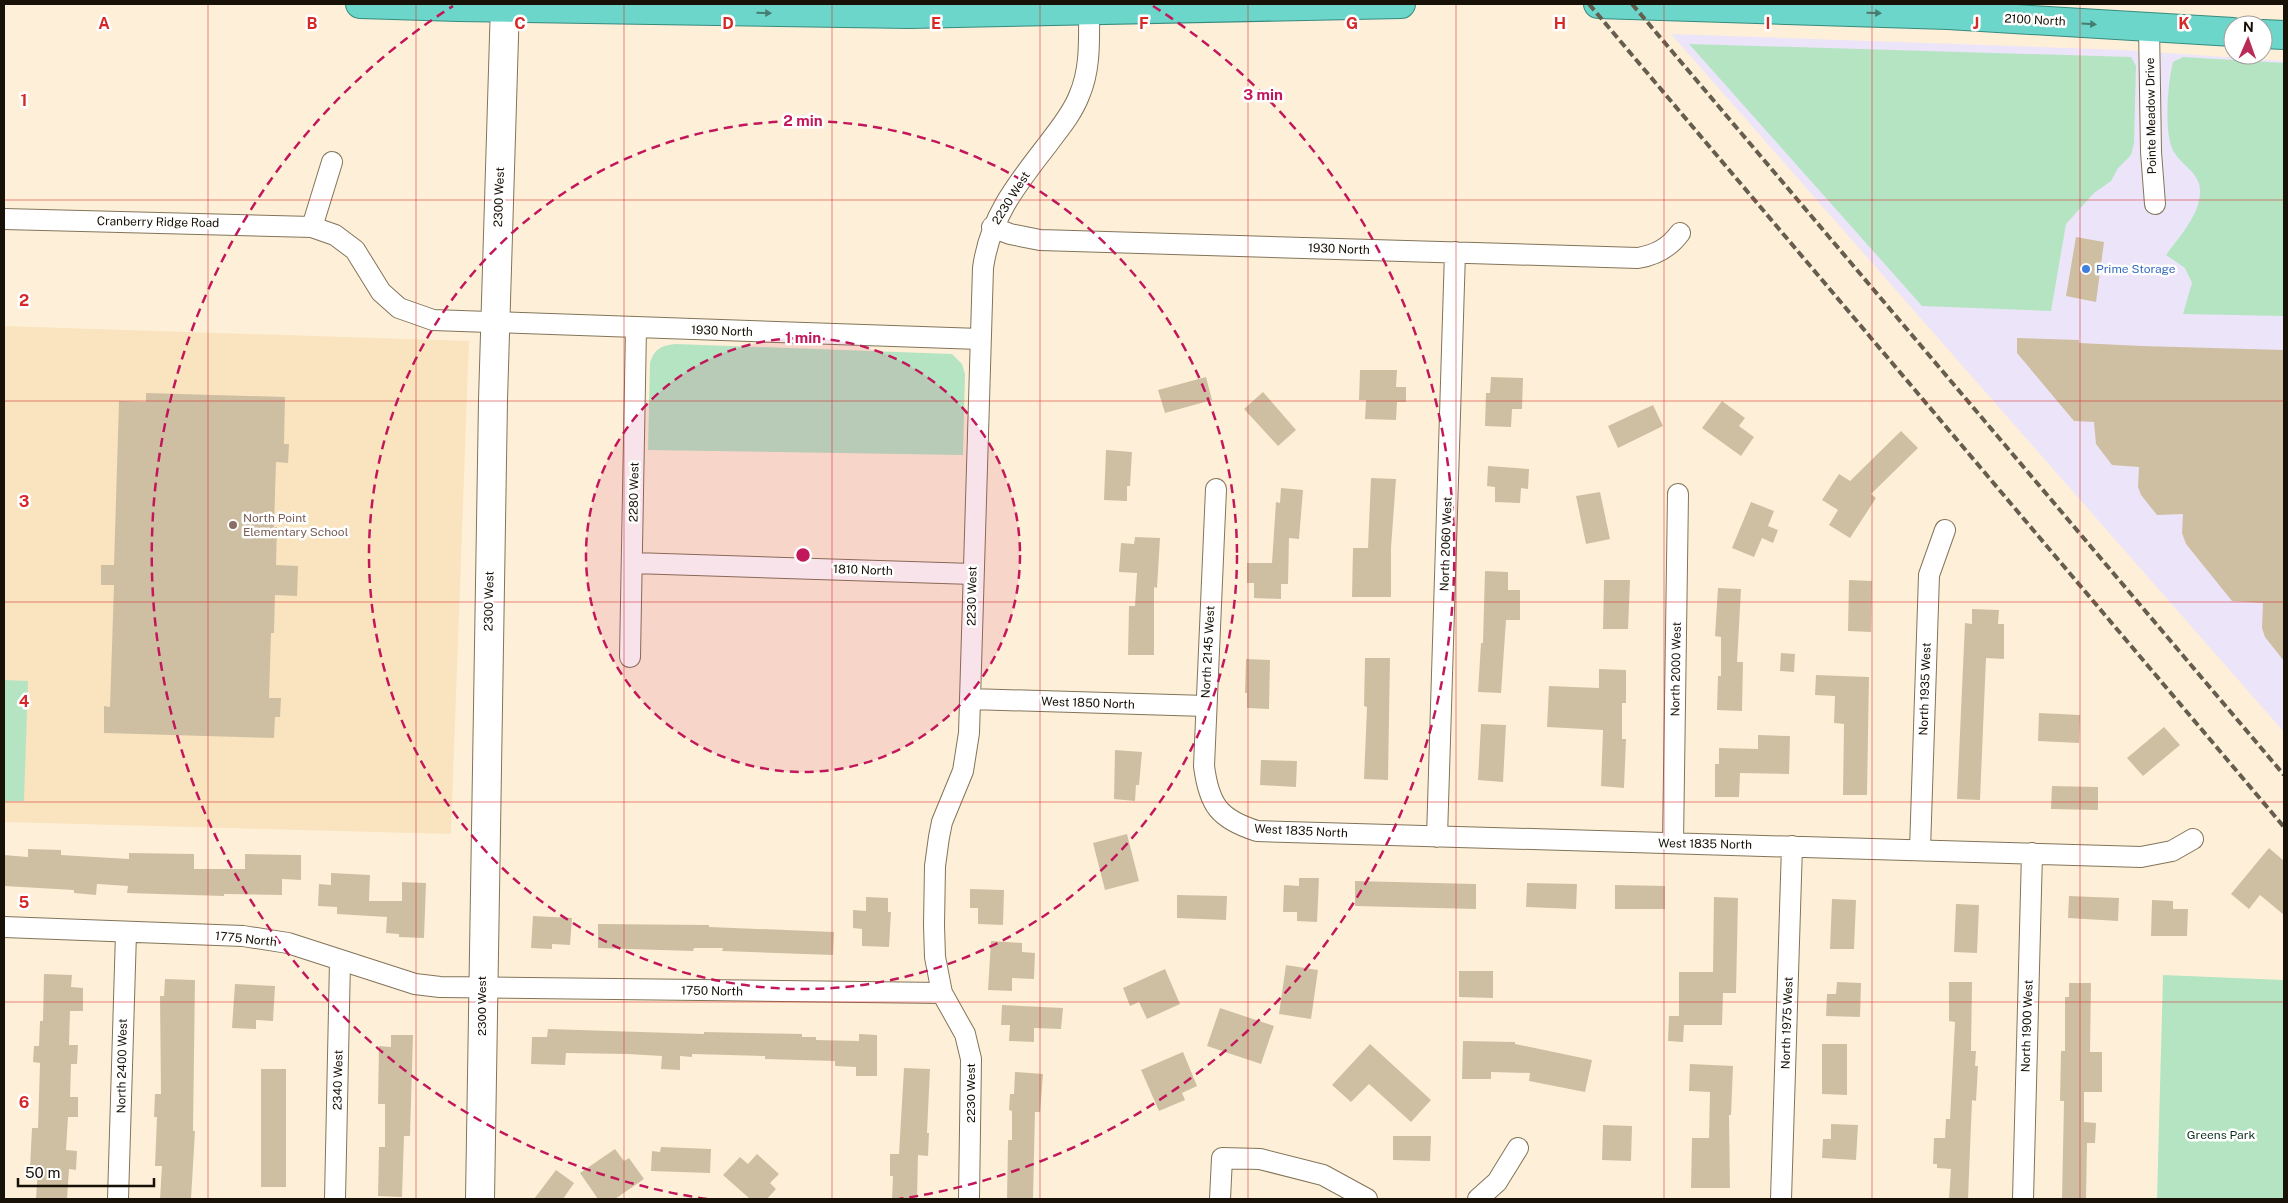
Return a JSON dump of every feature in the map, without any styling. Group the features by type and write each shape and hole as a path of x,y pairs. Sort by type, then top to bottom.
{"highway":[{"path":"360,4 909,14 1401,4"},
{"name":"2100 North","path":"1598,4 1948,16 2223,31"}],"main road":[{"name":"2300 West","path":"480,1199 495,322 505,6"}],"street":[{"name":"2230 West","path":"969,1199 971,1058 965,1034 942,993 935,958 934,924 936,851 942,822 963,772 967,752 983,268 992,227 1012,192 1068,117 1079,98 1088,63 1089,9"},
{"name":"Pointe Meadow Drive","path":"2149,27 2151,152 2154,204"},
{"path":"312,227 332,162"},
{"name":"Cranberry Ridge Road","path":"4,219 312,227 324,230 345,242 362,260 381,292 399,308 433,320 495,322"},
{"name":"1930 North","path":"992,227 1010,234 1040,240 1638,258 1659,252 1680,234"},
{"name":"North 2060 West","path":"1437,836 1455,252"},
{"name":"1930 North","path":"495,322 980,339"},
{"name":"2280 West","path":"630,657 636,328"},
{"name":"North 2145 West","path":"1216,489 1204,766 1206,784 1218,812"},
{"name":"North 2000 West","path":"1673,843 1678,494"},
{"name":"North 1935 West","path":"1920,850 1928,575 1945,530"},
{"name":"1810 North","path":"632,563 973,574"},
{"name":"West 1850 North","path":"970,699 1206,706"},
{"name":"West 1835 North","path":"1218,812 1243,827 1257,831 1920,850 2154,856 2172,851 2193,839"},
{"name":"North 1975 West","path":"1781,1199 1792,846"},
{"name":"North 1900 West","path":"2023,1199 2032,853"},
{"name":"1775 North","path":"4,927 243,936 288,943 416,984 483,989"},
{"name":"North 2400 West","path":"118,1199 126,933"},
{"name":"2340 West","path":"335,1199 340,961"},
{"name":"1750 North","path":"483,989 942,993"},
{"path":"1478,1199 1497,1182 1518,1148"},
{"path":"1220,1199 1222,1158 1260,1159 1324,1175 1367,1199"}],"shaded area":[{"path":"1671,34 2123,50 2223,57 2223,65 2273,65 2273,60 2284,61 2284,732"},
{"name":"North Point Elementary School","path":"4,326 469,341 451,834 4,822"}],"green space":[{"path":"1689,44 2131,57 2136,66 2134,143 2131,155 2118,168 2111,181 2094,193 2066,224 2051,311 1922,306"},
{"path":"2183,57 2223,59 2223,65 2273,65 2273,62 2284,63 2284,316 2183,314 2192,283 2185,268 2166,255 2192,218 2199,201 2200,192 2194,175 2174,152 2168,133 2168,94 2173,62"},
{"path":"667,345 952,354 962,364 965,374 963,455 648,450 650,363 656,351"},
{"path":"4,680 28,681 24,801 4,801"},
{"name":"Greens Park","path":"2163,975 2284,980 2284,1199 2157,1199"}],"building":[{"name":"Prime Storage","path":"2076,237 2104,242 2096,302 2066,296"},
{"path":"2017,338 2079,340 2079,343 2142,346 2284,350 2284,661 2265,637 2262,628 2263,603 2232,601 2186,544 2182,533 2183,514 2157,515 2141,495 2138,487 2139,467 2112,465 2096,444 2094,422 2074,421 2017,353"},
{"path":"1360,370 1397,370 1396,387 1406,387 1406,402 1397,402 1396,420 1365,419 1366,400 1359,400"},
{"path":"1206,377 1212,400 1165,413 1158,390"},
{"path":"1491,377 1523,378 1522,409 1512,409 1511,427 1485,426 1486,393 1490,393"},
{"path":"1263,392 1296,430 1278,446 1244,409"},
{"name":"North Point Elementary School","path":"146,393 285,397 284,444 289,444 288,463 276,462 274,527 277,527 276,565 298,566 297,596 275,595 274,633 271,633 269,698 281,698 280,717 275,717 274,738 104,733 104,706 110,707 114,585 101,585 101,565 114,565 119,401 146,402"},
{"path":"1722,401 1745,418 1739,426 1754,437 1741,456 1702,428"},
{"path":"1653,405 1663,426 1618,448 1608,426"},
{"path":"1901,431 1918,448 1871,494 1876,498 1850,538 1829,525 1838,510 1822,500 1839,474 1850,481"},
{"path":"1106,450 1132,452 1130,486 1127,486 1127,501 1104,500"},
{"path":"1488,466 1529,469 1528,489 1521,488 1520,503 1495,502 1495,487 1487,486"},
{"path":"1371,478 1396,479 1391,548 1391,597 1352,597 1353,548 1368,548"},
{"path":"1281,488 1303,490 1299,539 1289,538 1288,584 1281,584 1281,599 1254,598 1254,583 1247,583 1247,563 1272,563 1276,502 1280,503"},
{"path":"1600,492 1610,539 1586,544 1576,496"},
{"path":"1751,502 1774,511 1768,526 1778,530 1773,543 1762,538 1754,557 1732,548"},
{"path":"1135,537 1160,538 1157,588 1154,587 1154,655 1128,655 1129,606 1135,606 1137,573 1119,572 1121,543 1134,544"},
{"path":"1485,571 1508,572 1508,590 1520,590 1520,620 1506,620 1501,693 1478,692 1481,643 1483,643"},
{"path":"1604,580 1630,580 1628,629 1603,629"},
{"path":"1849,580 1872,581 1871,632 1848,631"},
{"path":"1718,588 1741,589 1737,662 1743,662 1742,711 1717,710 1718,676 1721,676 1721,637 1715,636"},
{"path":"1972,609 1999,610 1998,624 2004,624 2004,659 1986,658 1980,800 1957,799 1965,623 1972,624"},
{"path":"1781,653 1795,654 1794,672 1780,671"},
{"path":"1365,658 1390,658 1388,780 1364,779 1367,707 1364,706"},
{"path":"1246,659 1270,660 1269,709 1247,708 1247,693 1245,693"},
{"path":"1599,669 1626,670 1626,703 1622,703 1622,739 1626,739 1624,788 1601,786 1603,730 1547,727 1549,686 1599,688"},
{"path":"1816,675 1869,677 1867,795 1843,795 1844,724 1834,723 1835,696 1815,695"},
{"path":"2039,713 2080,715 2079,743 2038,741"},
{"path":"1481,724 1506,725 1503,782 1478,780"},
{"path":"2164,727 2180,745 2143,776 2127,758"},
{"path":"1758,735 1790,736 1789,774 1740,773 1739,797 1715,797 1715,764 1719,764 1719,748 1758,749"},
{"path":"1115,750 1142,752 1139,785 1136,785 1135,801 1114,799"},
{"path":"1261,760 1297,761 1296,787 1260,785"},
{"path":"2052,786 2098,787 2098,810 2051,809"},
{"path":"1127,834 1139,881 1105,890 1093,843"},
{"path":"2269,848 2284,861 2284,915 2260,895 2249,909 2231,894"},
{"path":"28,849 61,850 61,855 129,859 129,853 194,854 194,869 245,869 245,854 301,855 301,880 282,879 282,895 224,894 224,896 127,893 128,886 97,884 96,895 74,893 74,890 4,886 4,855 28,857"},
{"path":"331,873 370,875 369,901 402,901 402,882 426,883 424,938 399,937 399,934 386,933 387,917 337,914 337,907 318,906 319,884 331,885"},
{"path":"1299,878 1319,878 1317,922 1297,921 1297,912 1283,912 1284,885 1299,886"},
{"path":"1355,881 1476,884 1476,909 1355,906"},
{"path":"1527,883 1577,884 1576,909 1526,907"},
{"path":"1615,885 1665,886 1665,909 1615,909"},
{"path":"970,889 1004,890 1003,925 978,924 978,908 970,908"},
{"path":"1177,895 1227,896 1226,920 1177,918"},
{"path":"2069,896 2119,898 2118,921 2068,918"},
{"path":"866,897 888,898 888,912 891,912 889,947 862,946 862,929 853,928 853,910 866,911"},
{"path":"1714,897 1738,898 1736,993 1723,993 1722,1025 1684,1025 1683,1042 1668,1041 1669,1016 1679,1016 1679,972 1713,972"},
{"path":"1832,899 1856,900 1854,949 1830,949"},
{"path":"2152,900 2173,901 2173,909 2188,909 2187,936 2151,936"},
{"path":"1956,904 1979,905 1977,953 1954,952"},
{"path":"533,916 572,918 570,945 552,944 552,949 531,948"},
{"path":"598,924 709,925 709,927 834,932 833,955 722,951 723,948 694,948 693,951 598,948"},
{"path":"991,941 1022,943 1022,952 1035,953 1034,979 1012,978 1012,991 988,990"},
{"path":"1286,965 1318,970 1311,1019 1279,1014"},
{"path":"1165,969 1180,1004 1147,1019 1139,1002 1130,1006 1123,988"},
{"path":"1459,971 1493,971 1493,998 1459,997"},
{"path":"44,974 72,975 71,987 83,988 83,1011 70,1011 69,1045 78,1045 77,1064 71,1064 70,1097 78,1097 78,1117 68,1117 66,1150 77,1151 76,1170 69,1169 67,1199 36,1199 38,1168 30,1168 32,1128 38,1128 40,1063 33,1062 34,1046 39,1046 40,1021 43,1021"},
{"path":"165,979 195,980 193,1131 195,1131 191,1199 160,1199 162,1166 155,1166 157,1117 154,1117 155,1094 161,1094 160,996 164,996"},
{"path":"1837,982 1861,983 1860,1017 1826,1016 1827,994 1836,994"},
{"path":"1949,982 1972,982 1971,1051 1976,1051 1975,1066 1978,1066 1976,1101 1972,1100 1968,1199 1949,1199 1951,1169 1937,1168 1937,1164 1933,1164 1934,1138 1945,1138 1946,1119 1950,1119 1955,1022 1949,1021"},
{"path":"2069,983 2091,983 2090,1052 2102,1052 2102,1092 2084,1092 2084,1122 2096,1123 2095,1143 2087,1143 2086,1199 2062,1199 2064,1101 2060,1101 2061,1051 2065,1051 2065,997 2069,997"},
{"path":"235,984 275,986 273,1021 256,1020 256,1029 232,1028"},
{"path":"1002,1005 1063,1008 1061,1029 1034,1028 1034,1042 1009,1041 1010,1025 1001,1025"},
{"path":"1220,1008 1274,1026 1261,1064 1207,1046"},
{"path":"548,1029 704,1034 704,1032 802,1034 802,1037 816,1037 816,1040 859,1041 859,1034 877,1035 877,1076 856,1076 856,1067 835,1066 835,1061 765,1059 765,1056 692,1054 692,1057 680,1056 680,1070 661,1069 662,1056 627,1054 566,1053 565,1065 531,1064 532,1037 547,1037"},
{"path":"391,1035 413,1035 410,1136 404,1136 402,1197 378,1196 379,1147 385,1147 385,1104 378,1104 379,1046 391,1047"},
{"path":"1463,1041 1515,1042 1515,1044 1592,1060 1585,1092 1529,1081 1530,1073 1491,1072 1491,1079 1462,1079"},
{"path":"1370,1044 1431,1100 1411,1122 1369,1084 1351,1102 1332,1085"},
{"path":"1822,1044 1847,1044 1847,1095 1822,1094"},
{"path":"1183,1052 1197,1086 1182,1093 1185,1100 1159,1111 1141,1070"},
{"path":"1690,1064 1733,1066 1731,1115 1729,1115 1730,1188 1691,1188 1692,1138 1709,1138 1710,1092 1689,1091"},
{"path":"904,1068 930,1069 927,1133 929,1133 928,1156 918,1155 917,1199 892,1199 893,1176 890,1176 890,1154 899,1154"},
{"path":"261,1069 286,1069 286,1187 261,1187"},
{"path":"1015,1072 1043,1074 1040,1112 1035,1112 1033,1199 1007,1199 1008,1140 1012,1140 1012,1111 1009,1110 1010,1094 1014,1094"},
{"path":"1831,1124 1858,1125 1856,1160 1822,1158 1823,1139 1831,1139"},
{"path":"1603,1125 1632,1126 1631,1161 1602,1160"},
{"path":"1393,1136 1431,1136 1430,1161 1393,1160"},
{"path":"661,1147 711,1149 710,1173 651,1171 652,1151 660,1152"},
{"path":"615,1149 624,1161 629,1158 644,1179 615,1199 598,1199 580,1173"},
{"path":"757,1154 779,1174 770,1183 776,1189 767,1199 750,1199 723,1175 740,1157 748,1164"},
{"path":"556,1170 574,1183 563,1199 534,1199"}],"railway":[{"path":"1589,4 2284,827"},
{"path":"1632,4 2284,775"}],"place":[{"name":"Prime Storage","path":"2086,269"},
{"name":"North Point Elementary School","path":"233,525"}]}
